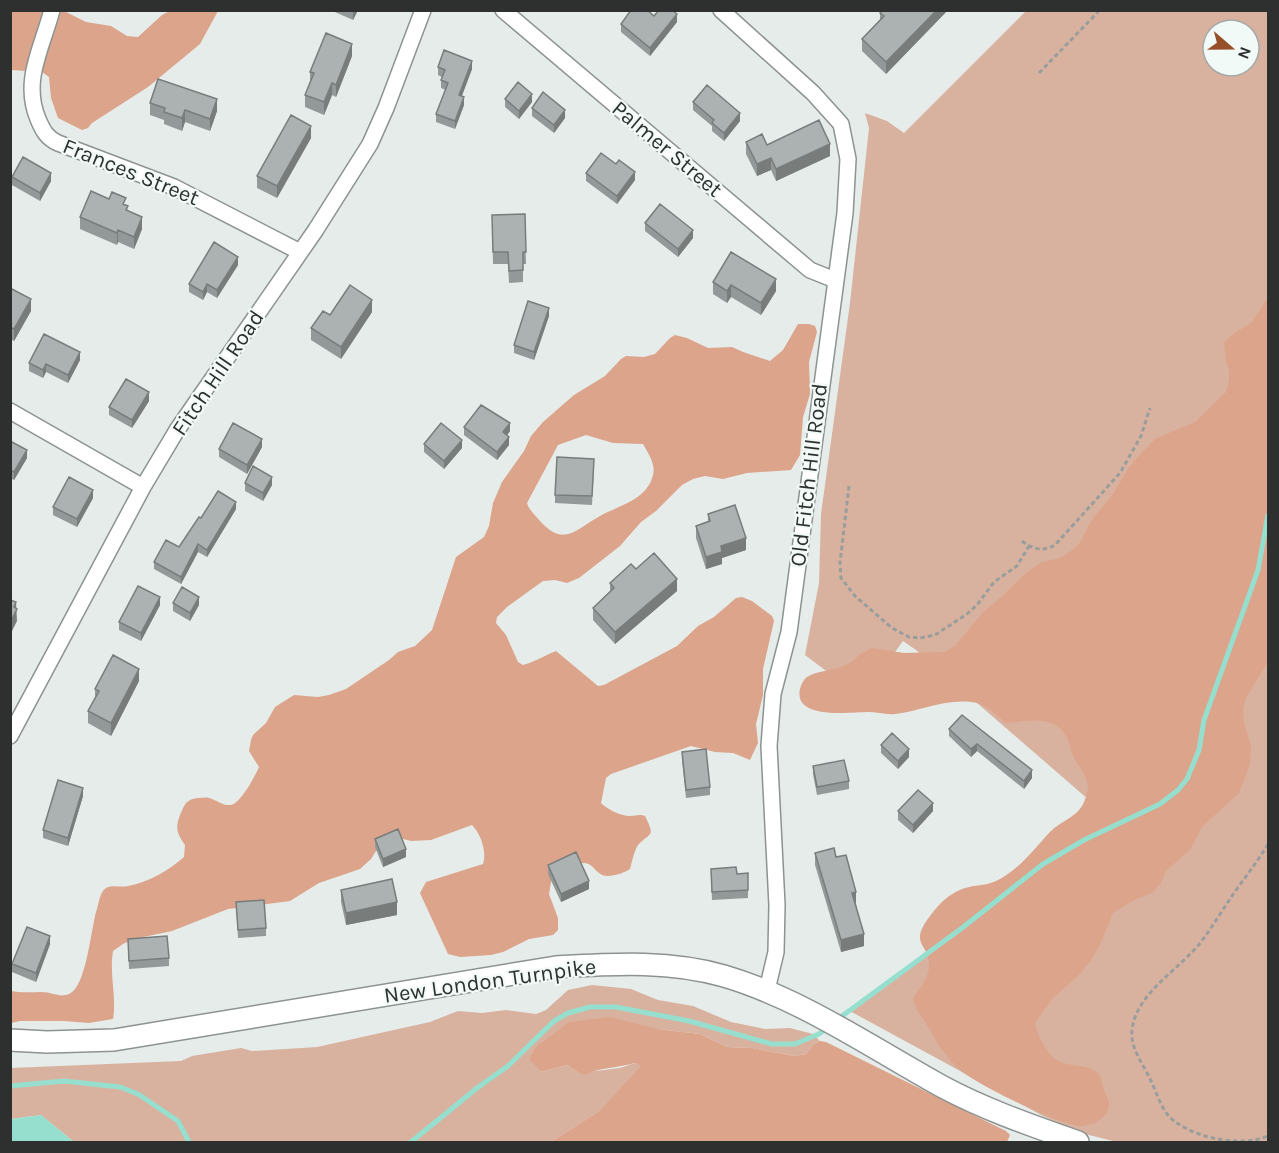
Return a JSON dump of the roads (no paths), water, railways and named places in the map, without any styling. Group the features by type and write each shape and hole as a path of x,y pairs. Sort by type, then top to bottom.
{"main road":[{"name":"New London Turnpike","path":"10,1040 47,1042 114,1040 556,966 625,963 674,966 722,975 767,990 946,1088 1009,1117 1078,1143"}],"street":[{"name":"Frances Street","path":"52,10 31,82 36,115 47,136 58,143 187,193 300,252"},
{"name":"Fitch Hill Road","path":"12,728 143,487 177,430 300,252 370,144 423,10"},
{"name":"Palmer Street","path":"503,10 810,270 835,280"},
{"name":"Old Fitch Hill Road","path":"721,10 813,93 842,124 848,159 845,213 789,632 773,694 769,746 777,905 776,952 767,990"},
{"path":"10,411 143,487"}],"waterway":[{"path":"838,1019 962,928 1043,864 1084,840 1160,804 1178,790 1187,779 1199,750 1204,720 1258,570 1268,515"},
{"path":"411,1142 477,1088 508,1066 554,1021 568,1013 590,1007 616,1007 689,1021 772,1044 795,1044 819,1034 828,1027"},
{"path":"10,1086 64,1081 120,1087 138,1094 178,1121 189,1142"}]}
